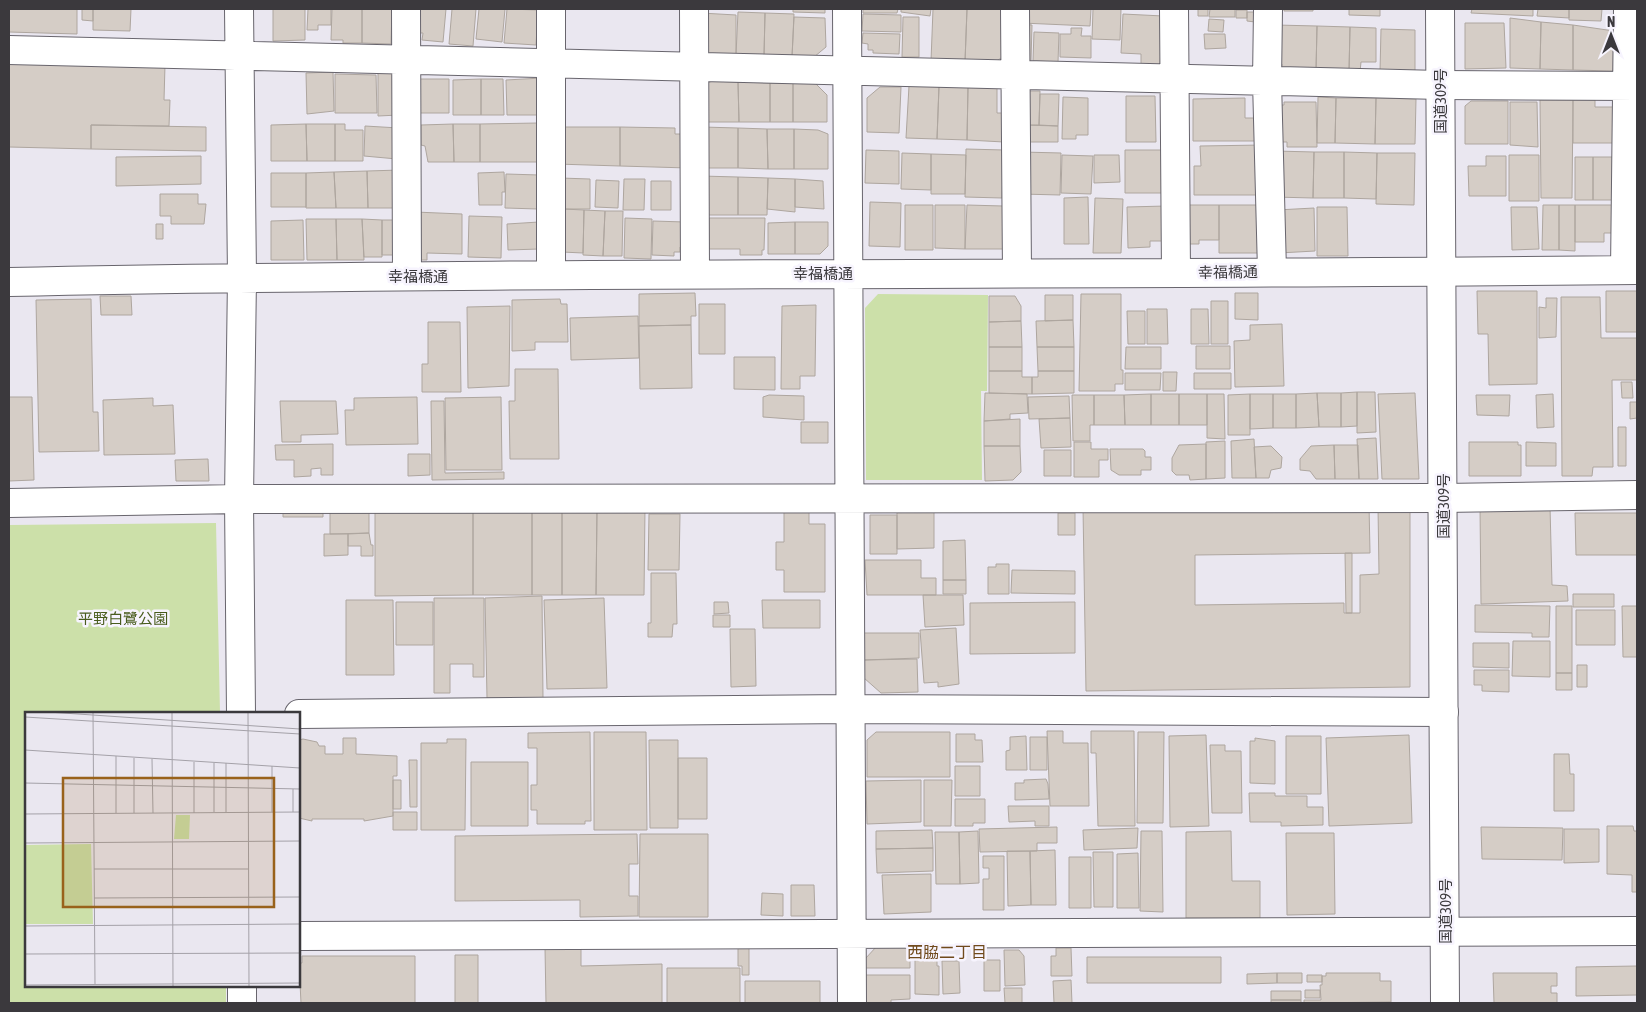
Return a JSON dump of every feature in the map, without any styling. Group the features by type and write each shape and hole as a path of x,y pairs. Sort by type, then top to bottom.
{"main road":[{"path":"239,9 242,277 239,499 241,712"},
{"path":"406,9 407,276"},
{"path":"551,9 551,275"},
{"path":"694,9 695,274"},
{"path":"847,9 850,273 848,498 852,1003"},
{"path":"1016,9 1017,273"},
{"path":"1174,9 1173,78 1176,273"},
{"path":"1268,9 1267,81 1272,271"},
{"name":"国道309号","path":"1440,9 1445,1003"},
{"path":"1628,9 1632,86 1631,270"},
{"path":"9,50 1440,85 1632,86"},
{"name":"幸福橋通","path":"9,282 242,277 1631,270"},
{"path":"9,503 239,499 1443,498 1637,495"},
{"path":"300,714 851,709 1444,712"},
{"path":"300,936 852,936 1637,931"},
{"path":"242,987 242,1003"}],"green space":[{"path":"878,294 988,295 987,391 981,391 982,480 866,480 865,308"},
{"name":"平野白鷺公園","path":"216,523 220,712 25,712 25,987 226,987 226,1003 9,1003 9,525"}],"building":[{"path":"9,9 77,9 77,34 9,32"},
{"path":"82,9 93,9 93,21 82,20"},
{"path":"93,9 131,9 130,31 93,30"},
{"path":"273,9 305,9 305,40 273,41"},
{"path":"308,9 331,9 331,25 318,25 318,30 307,30"},
{"path":"332,9 362,9 362,43 343,43 343,40 331,40"},
{"path":"362,9 392,9 391,44 362,43"},
{"path":"415,9 446,9 443,42 422,40 423,33 413,33"},
{"path":"452,9 476,9 473,46 449,44"},
{"path":"479,9 505,9 502,42 476,39"},
{"path":"507,9 538,10 536,45 504,43"},
{"path":"793,9 825,9 825,13 793,12"},
{"path":"863,9 898,9 897,13 863,13"},
{"path":"901,9 931,9 930,16 901,12"},
{"path":"933,9 967,9 965,62 931,61"},
{"path":"967,9 1004,9 1004,56 995,62 965,62"},
{"path":"1022,9 1091,9 1090,26 1022,23"},
{"path":"1093,9 1121,9 1120,40 1092,39"},
{"path":"1198,9 1208,9 1208,16 1198,16"},
{"path":"1210,9 1235,9 1235,17 1209,17"},
{"path":"1284,9 1313,9 1313,11 1284,11"},
{"path":"1349,9 1380,9 1380,16 1349,15"},
{"path":"1472,9 1533,9 1533,16 1471,13"},
{"path":"1538,9 1569,9 1569,18 1537,16"},
{"path":"1569,9 1602,9 1601,21 1569,20"},
{"path":"1236,10 1247,10 1247,18 1236,18"},
{"path":"738,12 765,13 764,56 736,55"},
{"path":"1247,12 1255,12 1255,22 1247,21"},
{"path":"701,13 736,15 736,55 700,54"},
{"path":"765,13 794,14 792,57 764,56"},
{"path":"863,14 901,15 901,32 862,31"},
{"path":"1123,14 1163,16 1160,65 1141,64 1141,54 1121,53"},
{"path":"794,17 825,18 826,47 814,57 792,57"},
{"path":"903,17 919,17 919,57 902,57"},
{"path":"1510,18 1541,22 1540,69 1510,68"},
{"path":"1209,19 1224,20 1223,32 1208,31"},
{"path":"1541,22 1573,25 1573,70 1540,69"},
{"path":"1465,23 1504,23 1506,68 1465,69"},
{"path":"1021,24 1032,25 1031,61 1020,60"},
{"path":"1276,25 1317,26 1316,71 1282,70 1282,64 1275,63"},
{"path":"1573,25 1614,31 1613,71 1573,70"},
{"path":"1317,26 1350,27 1349,72 1316,71"},
{"path":"1350,27 1376,28 1376,62 1361,62 1360,72 1349,72"},
{"path":"1071,28 1082,28 1081,36 1091,36 1091,58 1060,57 1060,34 1071,34"},
{"path":"1381,29 1415,30 1415,73 1380,72"},
{"path":"1034,32 1059,33 1058,62 1033,61"},
{"path":"863,33 900,34 899,54 873,53 873,50 868,50 868,44 862,43"},
{"path":"1204,34 1225,34 1226,48 1205,49"},
{"path":"9,63 165,65 164,100 170,100 169,126 91,125 91,149 9,147"},
{"path":"333,72 334,111 307,114 306,73"},
{"path":"378,72 390,72 398,80 399,115 378,116"},
{"path":"335,74 376,75 377,113 335,113"},
{"path":"542,78 543,115 507,115 506,80"},
{"path":"415,79 449,79 449,113 415,113"},
{"path":"481,79 481,115 453,115 453,80"},
{"path":"481,79 503,79 504,115 481,115"},
{"path":"712,81 738,82 739,122 702,122 702,86"},
{"path":"738,82 770,83 770,122 739,122"},
{"path":"770,83 793,83 793,122 770,122"},
{"path":"793,83 815,83 827,95 827,122 793,122"},
{"path":"909,86 939,86 937,139 906,138"},
{"path":"939,86 968,87 967,140 937,139"},
{"path":"880,87 901,87 899,133 867,132 867,98"},
{"path":"968,87 997,88 997,113 1004,113 1004,142 967,140"},
{"path":"1028,91 1040,91 1039,125 1021,125"},
{"path":"1040,94 1059,94 1058,126 1039,125"},
{"path":"1126,96 1155,96 1156,142 1126,142"},
{"path":"1063,97 1088,98 1088,135 1076,135 1076,139 1062,139"},
{"path":"1318,97 1336,98 1335,143 1317,143"},
{"path":"1245,98 1245,118 1259,118 1260,141 1193,141 1193,99"},
{"path":"1336,98 1376,98 1375,144 1335,143"},
{"path":"1376,98 1416,99 1415,144 1375,144"},
{"path":"1540,100 1573,100 1572,198 1541,198"},
{"path":"1573,100 1595,100 1595,107 1613,107 1615,143 1573,143"},
{"path":"1471,101 1508,101 1508,144 1465,144 1465,106"},
{"path":"1284,102 1316,102 1317,147 1287,147 1287,142 1278,142 1278,105 1284,105"},
{"path":"1510,102 1537,102 1538,147 1510,145"},
{"path":"538,123 538,162 480,162 480,124"},
{"path":"306,124 335,124 335,161 307,161"},
{"path":"306,124 307,161 271,161 271,125"},
{"path":"335,124 345,124 345,130 363,130 363,161 335,161"},
{"path":"453,124 454,162 428,162 425,146 421,145 421,125"},
{"path":"453,124 480,124 480,162 454,162"},
{"path":"91,125 206,127 206,151 91,149"},
{"path":"1023,125 1058,126 1058,142 1023,142"},
{"path":"365,126 399,128 397,159 364,156"},
{"path":"556,127 620,127 620,166 556,164"},
{"path":"620,127 675,128 675,134 687,134 688,168 620,166"},
{"path":"702,127 738,128 738,168 701,168"},
{"path":"738,128 767,129 768,169 738,168"},
{"path":"767,129 794,129 794,169 768,169"},
{"path":"794,129 818,130 828,134 828,169 794,169"},
{"path":"1263,145 1264,195 1194,195 1194,166 1201,166 1200,146"},
{"path":"966,149 1004,150 1002,198 965,197"},
{"path":"866,150 899,151 899,184 865,183"},
{"path":"1125,150 1166,150 1166,193 1125,193"},
{"path":"1275,151 1314,152 1313,198 1274,197"},
{"path":"1022,152 1061,153 1060,195 1021,194"},
{"path":"1314,152 1344,152 1344,198 1313,198"},
{"path":"1344,152 1377,153 1376,199 1344,198"},
{"path":"902,153 931,154 931,190 901,189"},
{"path":"1377,153 1415,153 1414,205 1376,204"},
{"path":"931,154 966,155 965,194 931,194"},
{"path":"1062,155 1093,156 1091,194 1061,193"},
{"path":"1094,155 1119,155 1120,182 1094,183"},
{"path":"1509,155 1539,155 1539,201 1509,201"},
{"path":"201,156 201,184 116,186 116,157"},
{"path":"1486,156 1506,156 1506,196 1469,196 1468,166 1486,166"},
{"path":"1575,157 1593,157 1593,200 1575,200"},
{"path":"1593,157 1614,157 1615,200 1593,200"},
{"path":"400,170 399,208 368,208 367,171"},
{"path":"367,171 368,208 336,208 334,172"},
{"path":"334,172 336,208 306,208 306,173"},
{"path":"504,172 505,192 502,192 502,205 479,205 478,173"},
{"path":"271,173 306,173 306,207 271,207"},
{"path":"506,174 539,175 538,209 505,208"},
{"path":"701,176 738,177 738,215 701,215"},
{"path":"738,177 768,178 767,215 738,215"},
{"path":"560,178 590,179 590,209 560,209"},
{"path":"768,178 795,179 795,212 767,209"},
{"path":"624,179 645,179 644,210 623,210"},
{"path":"795,179 823,181 824,209 795,207"},
{"path":"596,180 619,181 618,208 595,207"},
{"path":"651,181 671,181 671,210 651,210"},
{"path":"160,194 198,194 198,204 206,204 204,224 171,224 171,216 160,216"},
{"path":"1088,197 1089,244 1064,244 1064,198"},
{"path":"1095,198 1123,199 1121,253 1093,253"},
{"path":"870,202 901,203 900,247 869,246"},
{"path":"905,205 933,205 933,250 905,250"},
{"path":"935,205 965,205 965,249 935,248"},
{"path":"967,205 1003,206 1003,249 965,249"},
{"path":"1184,205 1219,205 1219,240 1199,240 1199,244 1184,244"},
{"path":"1219,205 1261,205 1262,253 1219,253"},
{"path":"1543,205 1559,205 1559,250 1542,250"},
{"path":"1559,205 1575,205 1575,251 1559,250"},
{"path":"1575,205 1614,205 1614,233 1604,233 1604,242 1575,242"},
{"path":"1166,206 1167,241 1150,241 1150,247 1128,248 1127,207"},
{"path":"1317,207 1347,207 1348,256 1317,256"},
{"path":"1511,207 1537,207 1539,249 1512,250"},
{"path":"1314,208 1315,251 1279,253 1277,210"},
{"path":"563,209 584,210 583,253 562,252"},
{"path":"584,210 605,211 603,256 583,255"},
{"path":"605,211 623,211 622,256 603,256"},
{"path":"415,212 462,214 462,254 427,253 427,260 414,260"},
{"path":"469,216 502,217 501,258 468,257"},
{"path":"625,218 652,219 651,259 624,258"},
{"path":"709,218 765,218 764,250 762,250 762,255 740,255 740,249 709,249"},
{"path":"306,219 336,219 337,260 307,260"},
{"path":"336,219 362,219 364,260 337,260"},
{"path":"362,219 382,220 382,257 364,257"},
{"path":"303,220 304,260 271,260 271,221"},
{"path":"382,220 399,220 396,255 382,255"},
{"path":"653,221 685,222 684,248 680,247 680,252 674,252 674,256 652,255"},
{"path":"539,222 539,249 508,250 507,224"},
{"path":"795,222 795,254 768,254 768,223"},
{"path":"795,222 828,222 828,246 820,254 795,254"},
{"path":"156,224 163,224 163,239 156,239"},
{"path":"1477,291 1537,291 1537,384 1489,385 1488,334 1478,334"},
{"path":"1606,291 1637,291 1637,332 1606,332"},
{"path":"695,293 696,316 691,316 691,325 639,326 639,294"},
{"path":"1235,293 1258,293 1258,320 1235,319"},
{"path":"1081,294 1121,294 1121,370 1123,370 1123,384 1115,384 1115,391 1079,391"},
{"path":"1045,295 1073,295 1073,320 1045,321"},
{"path":"100,296 131,296 132,315 101,315"},
{"path":"989,296 1015,296 1021,306 1021,321 989,322"},
{"path":"1561,297 1600,297 1601,338 1637,338 1637,380 1612,380 1613,467 1593,467 1592,476 1562,476"},
{"path":"1546,298 1557,298 1556,337 1539,338 1539,307 1546,308"},
{"path":"91,299 93,412 98,412 99,451 39,452 36,300"},
{"path":"560,299 561,304 567,304 568,342 535,342 535,350 512,351 512,300"},
{"path":"1211,301 1228,301 1228,344 1211,344"},
{"path":"699,304 725,304 725,354 699,354"},
{"path":"816,305 815,376 800,376 800,389 781,389 782,306"},
{"path":"510,306 509,386 468,388 467,307"},
{"path":"1147,309 1167,309 1168,344 1147,344"},
{"path":"1191,309 1208,309 1209,344 1191,344"},
{"path":"1127,311 1145,311 1145,344 1128,344"},
{"path":"638,316 639,358 571,360 570,318"},
{"path":"1073,320 1074,347 1037,347 1036,321"},
{"path":"1021,321 1022,347 989,347 989,322"},
{"path":"428,322 460,322 461,392 422,392 422,364 428,364"},
{"path":"1282,324 1284,386 1235,387 1234,341 1250,340 1250,325"},
{"path":"691,325 692,388 640,389 639,326"},
{"path":"1196,346 1230,346 1230,369 1196,369"},
{"path":"989,347 1022,347 1022,371 989,371"},
{"path":"1037,347 1074,347 1074,371 1038,371"},
{"path":"1126,347 1161,347 1161,369 1125,369"},
{"path":"734,357 775,357 775,390 734,389"},
{"path":"515,369 558,369 559,459 510,459 509,401 515,401"},
{"path":"989,371 1022,371 1022,377 1032,377 1032,394 989,393"},
{"path":"1038,371 1074,371 1074,393 1032,394 1032,377 1038,377"},
{"path":"1163,372 1177,372 1176,391 1163,391"},
{"path":"1125,373 1161,373 1160,390 1125,390"},
{"path":"1194,373 1231,373 1231,389 1194,389"},
{"path":"1621,382 1632,382 1633,398 1622,398"},
{"path":"1357,392 1357,426 1341,427 1341,393"},
{"path":"1357,392 1375,392 1376,432 1357,433"},
{"path":"985,393 1027,394 1028,413 1010,414 1010,419 984,421"},
{"path":"1317,393 1341,393 1341,427 1319,427"},
{"path":"1317,393 1319,427 1296,428 1296,394"},
{"path":"1415,393 1419,479 1382,479 1378,394"},
{"path":"1151,394 1151,425 1125,425 1124,395"},
{"path":"1151,394 1179,394 1179,425 1151,425"},
{"path":"1179,394 1207,394 1207,425 1179,425"},
{"path":"1207,394 1224,394 1225,439 1207,438"},
{"path":"1250,394 1273,394 1273,428 1250,429"},
{"path":"1250,394 1250,435 1228,435 1228,395"},
{"path":"1273,394 1296,394 1296,428 1273,428"},
{"path":"1553,394 1554,427 1537,428 1536,395"},
{"path":"769,395 804,396 804,420 763,417 763,397"},
{"path":"1072,395 1094,395 1094,425 1090,425 1090,441 1073,441"},
{"path":"1094,395 1124,395 1125,425 1094,425"},
{"path":"1476,395 1510,395 1509,416 1477,415"},
{"path":"1069,396 1070,418 1029,419 1028,397"},
{"path":"9,397 32,397 34,480 9,481"},
{"path":"417,397 418,444 346,445 345,410 354,410 354,398"},
{"path":"501,397 502,470 446,470 445,398"},
{"path":"153,398 153,406 173,405 175,454 104,455 103,400"},
{"path":"280,401 336,401 338,434 301,435 301,442 282,442"},
{"path":"431,401 444,401 445,473 504,472 504,479 432,480"},
{"path":"1630,402 1637,402 1637,418 1630,419"},
{"path":"1070,418 1071,447 1041,448 1039,419"},
{"path":"1020,419 1020,446 984,446 984,421"},
{"path":"801,422 828,422 828,443 801,443"},
{"path":"1618,427 1626,427 1626,466 1618,466"},
{"path":"1376,438 1378,479 1359,479 1357,439"},
{"path":"1254,439 1256,478 1232,478 1231,441"},
{"path":"1225,441 1225,478 1206,479 1206,442"},
{"path":"1074,442 1091,442 1091,449 1108,449 1108,460 1099,460 1099,477 1074,477"},
{"path":"1469,442 1518,442 1518,445 1521,445 1521,476 1469,476"},
{"path":"1526,442 1556,443 1556,466 1526,466"},
{"path":"333,444 333,475 321,475 321,468 311,469 311,476 294,477 294,460 276,460 275,445"},
{"path":"1206,444 1206,479 1190,480 1189,475 1176,475 1172,471 1172,458 1179,445"},
{"path":"1334,445 1358,445 1359,479 1335,479"},
{"path":"1334,445 1335,479 1316,479 1310,471 1300,470 1300,459 1311,446"},
{"path":"984,446 1020,446 1021,472 1013,480 985,481"},
{"path":"1271,446 1282,457 1281,468 1271,470 1269,478 1256,478 1254,447"},
{"path":"1110,449 1143,449 1145,457 1151,457 1151,470 1141,470 1141,475 1119,475 1111,470"},
{"path":"1044,450 1071,450 1071,476 1044,476"},
{"path":"408,454 430,454 430,475 408,476"},
{"path":"208,459 209,481 176,481 175,460"},
{"path":"1369,504 1370,553 1195,555 1195,605 1344,603 1344,613 1360,613 1360,575 1379,574 1378,507 1410,506 1410,687 1086,691 1083,508"},
{"path":"1550,506 1552,585 1567,586 1568,601 1481,604 1480,507"},
{"path":"897,507 934,507 934,548 897,549"},
{"path":"645,508 644,595 596,595 597,509"},
{"path":"473,509 473,595 375,596 375,510"},
{"path":"473,509 532,509 532,595 473,595"},
{"path":"532,509 562,509 562,595 532,595"},
{"path":"562,509 597,509 596,595 562,595"},
{"path":"330,511 369,511 369,533 330,534"},
{"path":"784,511 809,511 809,524 825,524 825,592 784,592 784,570 776,570 776,542 784,542"},
{"path":"283,512 323,512 323,517 283,517"},
{"path":"1058,513 1075,513 1075,535 1058,535"},
{"path":"1575,513 1637,513 1637,555 1576,555"},
{"path":"649,514 680,514 679,570 648,570"},
{"path":"870,515 897,515 897,554 870,554"},
{"path":"369,533 371,545 373,545 373,556 361,556 361,546 348,546 348,534"},
{"path":"324,534 348,534 348,555 324,556"},
{"path":"965,540 966,580 943,580 943,541"},
{"path":"1345,553 1352,553 1352,613 1346,613"},
{"path":"865,560 921,560 921,578 936,578 936,595 867,595"},
{"path":"996,564 1009,564 1009,594 988,594 988,567 996,567"},
{"path":"1012,570 1075,571 1075,594 1011,593"},
{"path":"651,573 676,573 677,624 673,624 672,637 648,637 648,623 651,623"},
{"path":"943,580 966,580 966,594 943,594"},
{"path":"1573,594 1614,594 1614,607 1573,607"},
{"path":"923,595 963,595 964,625 925,627"},
{"path":"542,596 543,698 487,698 485,598"},
{"path":"434,598 484,598 484,677 473,677 473,664 450,664 450,693 434,693"},
{"path":"604,598 607,688 547,689 544,600"},
{"path":"346,600 393,600 394,675 346,675"},
{"path":"762,600 820,600 820,628 763,628"},
{"path":"396,602 433,602 433,645 396,645"},
{"path":"714,602 728,602 729,613 714,614"},
{"path":"1075,602 1075,653 970,654 970,603"},
{"path":"1475,605 1550,606 1549,637 1532,637 1532,633 1475,632"},
{"path":"1556,606 1572,606 1572,673 1556,673"},
{"path":"1622,606 1637,606 1637,657 1623,657"},
{"path":"1576,610 1615,610 1615,645 1576,645"},
{"path":"713,615 730,615 730,627 713,627"},
{"path":"956,628 959,684 938,687 938,682 924,683 920,630"},
{"path":"730,629 755,629 756,686 731,687"},
{"path":"864,633 919,633 919,658 864,660"},
{"path":"1513,641 1550,641 1550,677 1512,676"},
{"path":"1473,643 1509,643 1509,668 1473,667"},
{"path":"917,659 918,692 881,693 864,678 864,660"},
{"path":"1577,665 1587,665 1587,687 1577,687"},
{"path":"1474,670 1509,670 1509,692 1482,691 1482,685 1474,685"},
{"path":"1556,673 1572,673 1572,690 1556,690"},
{"path":"1047,731 1063,731 1063,743 1088,743 1089,806 1050,806"},
{"path":"1091,731 1134,731 1135,826 1098,826 1096,753 1091,753"},
{"path":"590,732 591,821 585,821 585,824 537,824 537,810 531,810 531,785 537,785 537,748 528,748 528,733"},
{"path":"594,732 646,732 647,830 594,830"},
{"path":"876,732 950,732 950,777 867,777 867,740"},
{"path":"1138,732 1164,732 1163,823 1137,823"},
{"path":"956,734 975,734 975,740 982,740 983,762 956,762"},
{"path":"1206,735 1209,826 1170,827 1169,736"},
{"path":"1409,735 1412,823 1329,826 1326,738"},
{"path":"1026,736 1027,770 1006,770 1006,751 1010,750 1010,737"},
{"path":"1286,736 1321,736 1321,794 1286,794"},
{"path":"1030,737 1047,737 1047,770 1030,770"},
{"path":"343,738 356,738 356,754 397,756 397,776 393,776 393,816 364,821 364,819 312,819 312,821 300,818 300,740 317,742 319,746 325,746 325,754 343,754"},
{"path":"1255,738 1275,741 1275,784 1250,783 1250,741 1255,741"},
{"path":"447,739 466,739 465,830 421,830 421,743 447,743"},
{"path":"649,740 678,740 678,828 650,828"},
{"path":"1210,745 1225,745 1225,751 1241,751 1242,813 1212,813"},
{"path":"1554,754 1569,754 1570,774 1574,774 1574,811 1554,811"},
{"path":"678,758 707,758 707,819 678,819"},
{"path":"409,760 417,760 417,807 410,807"},
{"path":"471,762 528,762 528,826 471,826"},
{"path":"955,766 980,766 980,796 955,796"},
{"path":"1046,779 1049,799 1015,800 1015,783 1024,783 1024,780"},
{"path":"393,780 401,780 401,809 393,809"},
{"path":"921,780 921,822 867,824 866,781"},
{"path":"924,780 952,780 951,826 924,826"},
{"path":"1249,793 1275,793 1275,796 1307,796 1307,807 1323,807 1323,825 1281,826 1281,822 1250,822"},
{"path":"955,799 985,799 985,823 973,823 973,826 955,826"},
{"path":"1008,806 1049,806 1049,826 1035,826 1035,821 1009,822"},
{"path":"393,812 417,812 417,830 393,830"},
{"path":"1607,826 1633,826 1634,831 1637,831 1637,892 1632,892 1632,875 1607,874"},
{"path":"1057,827 1057,843 1037,843 1037,851 980,852 979,829"},
{"path":"1481,827 1563,828 1562,860 1482,859"},
{"path":"1138,828 1137,848 1084,850 1083,830"},
{"path":"1564,829 1599,829 1599,862 1564,863"},
{"path":"932,830 933,848 876,849 876,831"},
{"path":"978,831 979,883 960,884 959,832"},
{"path":"1141,831 1162,831 1163,912 1140,911"},
{"path":"1231,831 1232,881 1260,881 1260,918 1186,918 1186,832"},
{"path":"935,832 959,832 960,884 936,884"},
{"path":"1286,833 1334,833 1335,914 1287,915"},
{"path":"637,834 638,864 629,864 629,896 638,896 638,916 580,917 580,900 455,901 455,836"},
{"path":"640,834 708,834 708,917 639,917"},
{"path":"933,848 933,871 877,873 876,849"},
{"path":"1055,850 1056,905 1031,905 1030,851"},
{"path":"1007,851 1030,851 1031,905 1008,906"},
{"path":"1093,852 1113,852 1113,907 1094,907"},
{"path":"1138,853 1139,908 1117,908 1117,854"},
{"path":"983,856 1004,856 1004,910 983,910 983,879 989,879 989,868 983,868"},
{"path":"1069,857 1091,857 1091,908 1069,908"},
{"path":"931,874 931,912 884,914 882,875"},
{"path":"791,885 814,885 815,916 791,916"},
{"path":"762,893 783,894 783,916 761,915"},
{"path":"877,946 910,946 910,968 865,968 865,959"},
{"path":"915,947 934,947 934,955 937,956 937,966 939,966 939,995 915,994"},
{"path":"545,948 581,948 581,966 662,964 662,1003 546,1003"},
{"path":"738,948 749,948 749,975 742,975 742,966 738,966"},
{"path":"1056,948 1071,948 1072,976 1051,976 1051,956 1056,956"},
{"path":"1004,950 1019,950 1024,956 1025,985 1005,986"},
{"path":"455,955 478,955 478,1003 455,1003"},
{"path":"302,956 415,956 415,1003 301,1003 300,963 302,963"},
{"path":"1087,957 1221,957 1221,983 1087,983"},
{"path":"984,960 1000,960 1000,991 984,991"},
{"path":"942,961 959,961 960,993 943,994"},
{"path":"1637,966 1637,995 1576,996 1576,967"},
{"path":"667,968 740,968 740,1003 667,1003"},
{"path":"1277,973 1277,983 1247,984 1247,974"},
{"path":"1277,973 1302,973 1302,983 1277,983"},
{"path":"1326,973 1380,973 1380,981 1391,981 1391,1002 1304,1003 1304,1000 1321,1000 1320,985 1322,985 1322,976 1326,976"},
{"path":"1493,973 1557,973 1557,986 1551,986 1551,993 1557,993 1557,1003 1494,1003"},
{"path":"865,975 910,975 910,999 891,1000 891,1003 865,1003"},
{"path":"1307,975 1322,975 1322,982 1307,982"},
{"path":"1071,980 1072,1003 1054,1003 1053,981"},
{"path":"745,981 820,981 820,1003 745,1003"},
{"path":"1004,988 1022,988 1022,1003 1005,1003"},
{"path":"1305,990 1320,990 1320,998 1305,998"},
{"path":"1271,991 1301,991 1301,1000 1271,1000"},
{"path":"1271,1000 1301,1000 1301,1003 1271,1003"}],"district":[{"name":"西脇二丁目","path":"947,952"}]}
